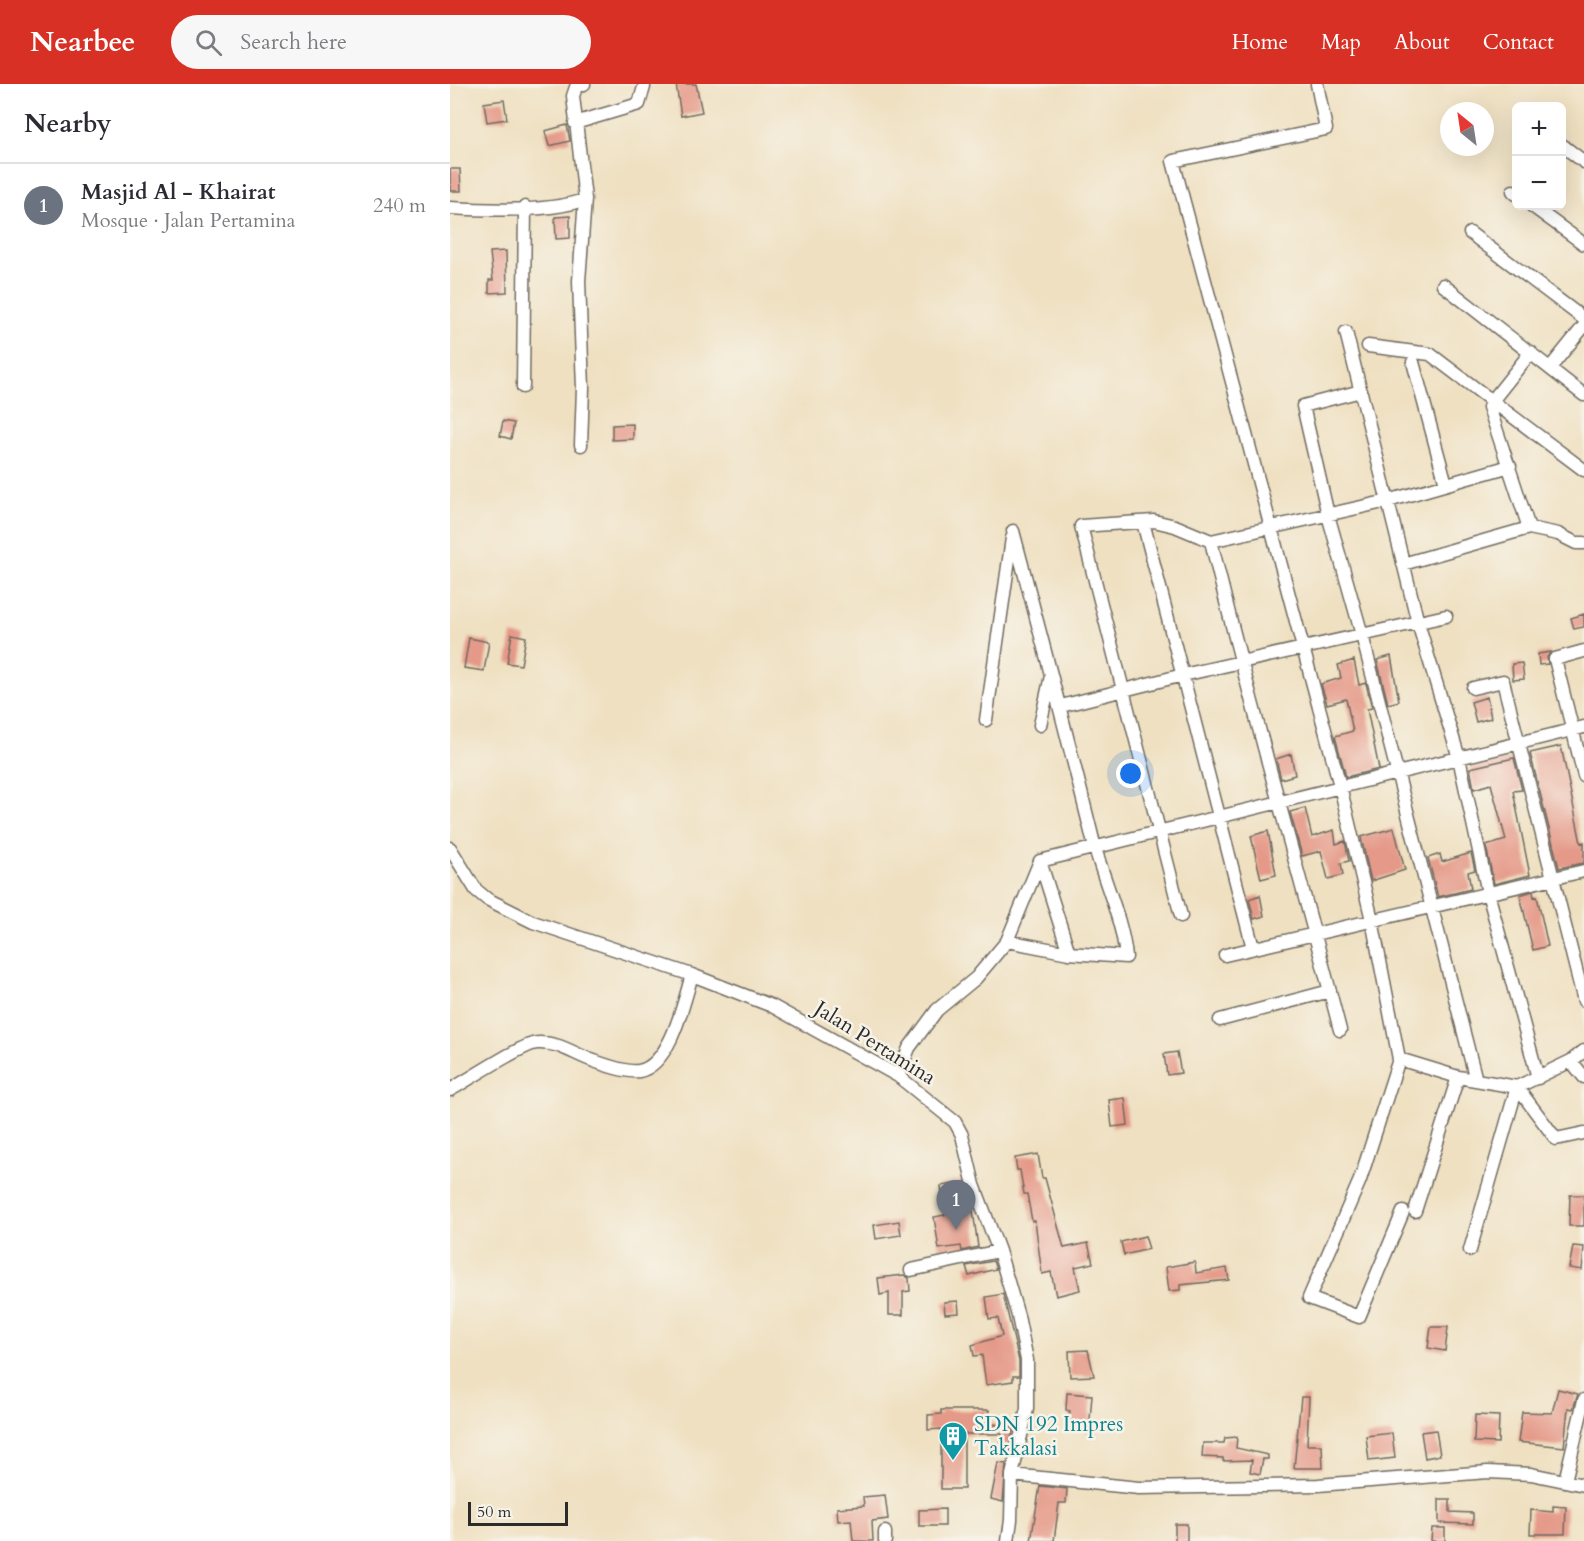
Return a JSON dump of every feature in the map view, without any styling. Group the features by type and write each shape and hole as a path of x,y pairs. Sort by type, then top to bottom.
{"street":[{"path":"580,445 583,388 579,280 585,199 573,96 576,87 584,84"},
{"path":"1317,84 1326,129 1173,161 1340,786 1372,920 1399,1059 1360,1180 1309,1298 1359,1317 1409,1211 1458,1077"},
{"path":"575,123 639,104 644,87"},
{"path":"1566,148 1584,162"},
{"path":"450,207 556,206 585,199"},
{"path":"523,387 525,207"},
{"path":"1537,210 1584,244"},
{"path":"1470,233 1584,319"},
{"path":"1443,285 1584,395"},
{"path":"1550,368 1584,326"},
{"path":"1346,332 1418,623 1459,758 1488,893 1538,1078"},
{"path":"1368,346 1430,354 1584,470"},
{"path":"1528,528 1510,466 1489,407 1531,352"},
{"path":"1413,362 1446,484"},
{"path":"1361,391 1304,406 1328,515 1362,635 1395,773 1476,1080"},
{"path":"1181,916 1121,690 1081,526 1154,521 1175,526 1211,541 1388,501 1510,466"},
{"path":"1143,522 1253,948"},
{"path":"1403,564 1528,528 1558,534 1576,543 1584,543"},
{"path":"986,720 1013,531 1061,706 1095,847 1124,935 1126,957 1069,953 1007,941"},
{"path":"1211,541 1240,662 1316,933 1340,1030"},
{"path":"1061,706 1183,675 1446,616"},
{"path":"1584,651 1555,659 1579,728 1584,776"},
{"path":"1040,725 1052,673"},
{"path":"1473,688 1503,681 1584,1001"},
{"path":"1040,861 1579,728"},
{"name":"Jalan Pertamina","path":"450,848 476,890 503,908 543,926 692,975 772,1006 898,1076 956,1122 962,1135 974,1185 999,1251 1018,1316 1026,1360 1027,1409 1011,1475 1011,1520 1008,1541"},
{"path":"898,1076 909,1048 938,1010 976,978 1007,941 1040,861"},
{"path":"1040,861 1069,953"},
{"path":"1225,955 1584,871"},
{"path":"450,1090 536,1043 561,1046 594,1061 636,1072 647,1068 656,1061 678,1025 692,975"},
{"path":"1220,1020 1330,991"},
{"path":"1399,1059 1458,1077 1517,1087 1571,1061 1584,1051"},
{"path":"1571,1061 1584,1077"},
{"path":"1517,1087 1556,1139 1583,1134"},
{"path":"1470,1250 1517,1087"},
{"path":"911,1270 999,1251"},
{"path":"1565,1481 1584,1400"},
{"path":"1011,1475 1139,1488 1318,1485 1488,1472 1531,1474 1584,1485"}],"building":[{"path":"676,84 696,84 702,112 681,116"},
{"path":"504,100 507,119 487,122 484,103"},
{"path":"567,125 570,141 549,146 545,131"},
{"path":"450,169 460,169 461,191 450,191"},
{"path":"570,216 570,238 556,239 555,217"},
{"path":"506,251 507,292 489,293 489,280 493,280 490,252"},
{"path":"503,421 514,423 511,439 500,436"},
{"path":"633,424 633,439 612,440 612,425"},
{"path":"1584,614 1584,627 1574,629 1571,618"},
{"path":"512,634 526,637 521,665 507,663"},
{"path":"469,638 489,642 484,671 464,668"},
{"path":"1551,652 1547,657 1548,664 1539,665 1538,654"},
{"path":"1391,656 1399,701 1388,704 1377,660"},
{"path":"1354,660 1359,685 1366,683 1372,708 1367,709 1379,769 1346,777 1335,736 1353,731 1346,699 1327,704 1321,684 1341,678 1338,665"},
{"path":"1522,663 1524,679 1513,680 1512,664"},
{"path":"1487,697 1491,718 1476,722 1471,702"},
{"path":"1561,746 1581,843 1584,842 1584,863 1559,868 1530,753"},
{"path":"1291,754 1295,775 1281,779 1276,759"},
{"path":"1514,758 1522,790 1513,791 1530,875 1494,884 1486,846 1506,840 1491,784 1474,789 1470,768"},
{"path":"1305,808 1312,837 1334,830 1336,844 1345,841 1349,861 1341,863 1343,875 1328,879 1321,851 1302,856 1290,812"},
{"path":"1394,828 1405,870 1371,881 1361,837"},
{"path":"1268,831 1276,875 1261,879 1251,836"},
{"path":"1471,853 1475,870 1468,872 1471,889 1438,897 1428,858 1440,854 1442,862"},
{"path":"1533,891 1534,897 1537,896 1548,946 1533,950 1520,895"},
{"path":"1260,895 1264,916 1254,919 1249,899"},
{"path":"1177,1052 1181,1073 1167,1075 1164,1054"},
{"path":"1125,1098 1128,1125 1112,1127 1109,1100"},
{"path":"1038,1154 1042,1178 1045,1178 1064,1248 1088,1243 1093,1263 1075,1267 1080,1290 1056,1296 1051,1272 1042,1274 1035,1221 1032,1221 1027,1194 1024,1194 1020,1170 1017,1170 1015,1158"},
{"path":"965,1182 973,1211 978,1247 962,1251 961,1246 939,1249 934,1217 945,1215 941,1186"},
{"path":"1570,1195 1584,1195 1584,1226 1569,1226"},
{"path":"899,1221 901,1235 876,1239 874,1225"},
{"path":"1145,1236 1149,1249 1124,1255 1121,1242"},
{"path":"1573,1246 1584,1247 1582,1270 1569,1268"},
{"path":"993,1261 996,1269 969,1276 966,1266"},
{"path":"1195,1262 1196,1273 1227,1268 1229,1280 1180,1285 1180,1290 1169,1291 1166,1267"},
{"path":"904,1275 909,1278 910,1291 903,1292 903,1315 889,1315 889,1293 880,1295 878,1278"},
{"path":"1003,1294 1019,1361 1019,1376 1013,1376 1013,1381 986,1385 982,1355 974,1356 972,1345 1002,1336 998,1318 989,1319 986,1297"},
{"path":"958,1301 959,1313 945,1314 944,1302"},
{"path":"1431,1327 1448,1327 1445,1351 1428,1348"},
{"path":"1088,1350 1094,1376 1070,1377 1069,1351"},
{"path":"1558,1389 1578,1394 1573,1409 1568,1408 1564,1447 1518,1442 1522,1412 1552,1413"},
{"path":"1067,1393 1092,1395 1089,1432 1067,1428 1070,1411 1066,1410"},
{"path":"1301,1397 1309,1397 1307,1445 1322,1445 1323,1468 1294,1468"},
{"name":"SDN 192 Impres Takkalasi","path":"941,1410 989,1410 989,1424 1014,1426 1010,1445 1001,1444 1002,1434 964,1434 964,1489 941,1489 941,1429 928,1430 928,1415 941,1414"},
{"path":"1475,1415 1499,1416 1498,1443 1474,1442"},
{"path":"1436,1430 1440,1455 1425,1458 1421,1432"},
{"path":"1392,1433 1395,1458 1369,1461 1366,1436"},
{"path":"1237,1437 1236,1448 1268,1455 1268,1459 1263,1459 1260,1474 1250,1472 1252,1460 1223,1461 1223,1458 1202,1457 1203,1443 1224,1443 1225,1438"},
{"path":"998,1463 1006,1464 1003,1502 991,1499"},
{"path":"1040,1486 1067,1489 1066,1503 1059,1503 1054,1541 1031,1541"},
{"path":"885,1495 888,1519 872,1521 873,1541 853,1541 851,1520 838,1521 837,1508 864,1506 863,1497"},
{"path":"1439,1499 1450,1499 1450,1512 1473,1513 1473,1524 1439,1523"},
{"path":"1553,1506 1566,1507 1565,1534 1530,1534 1531,1510 1553,1512"},
{"path":"945,1509 945,1526 919,1526 919,1510"},
{"path":"1175,1524 1187,1524 1187,1541 1175,1541"},
{"path":"1432,1528 1445,1528 1445,1541 1431,1541"}],"place":[{"name":"Masjid Al - Khairat","path":"956,1230"},
{"name":"SDN 192 Impres Takkalasi","path":"953,1462"}]}
